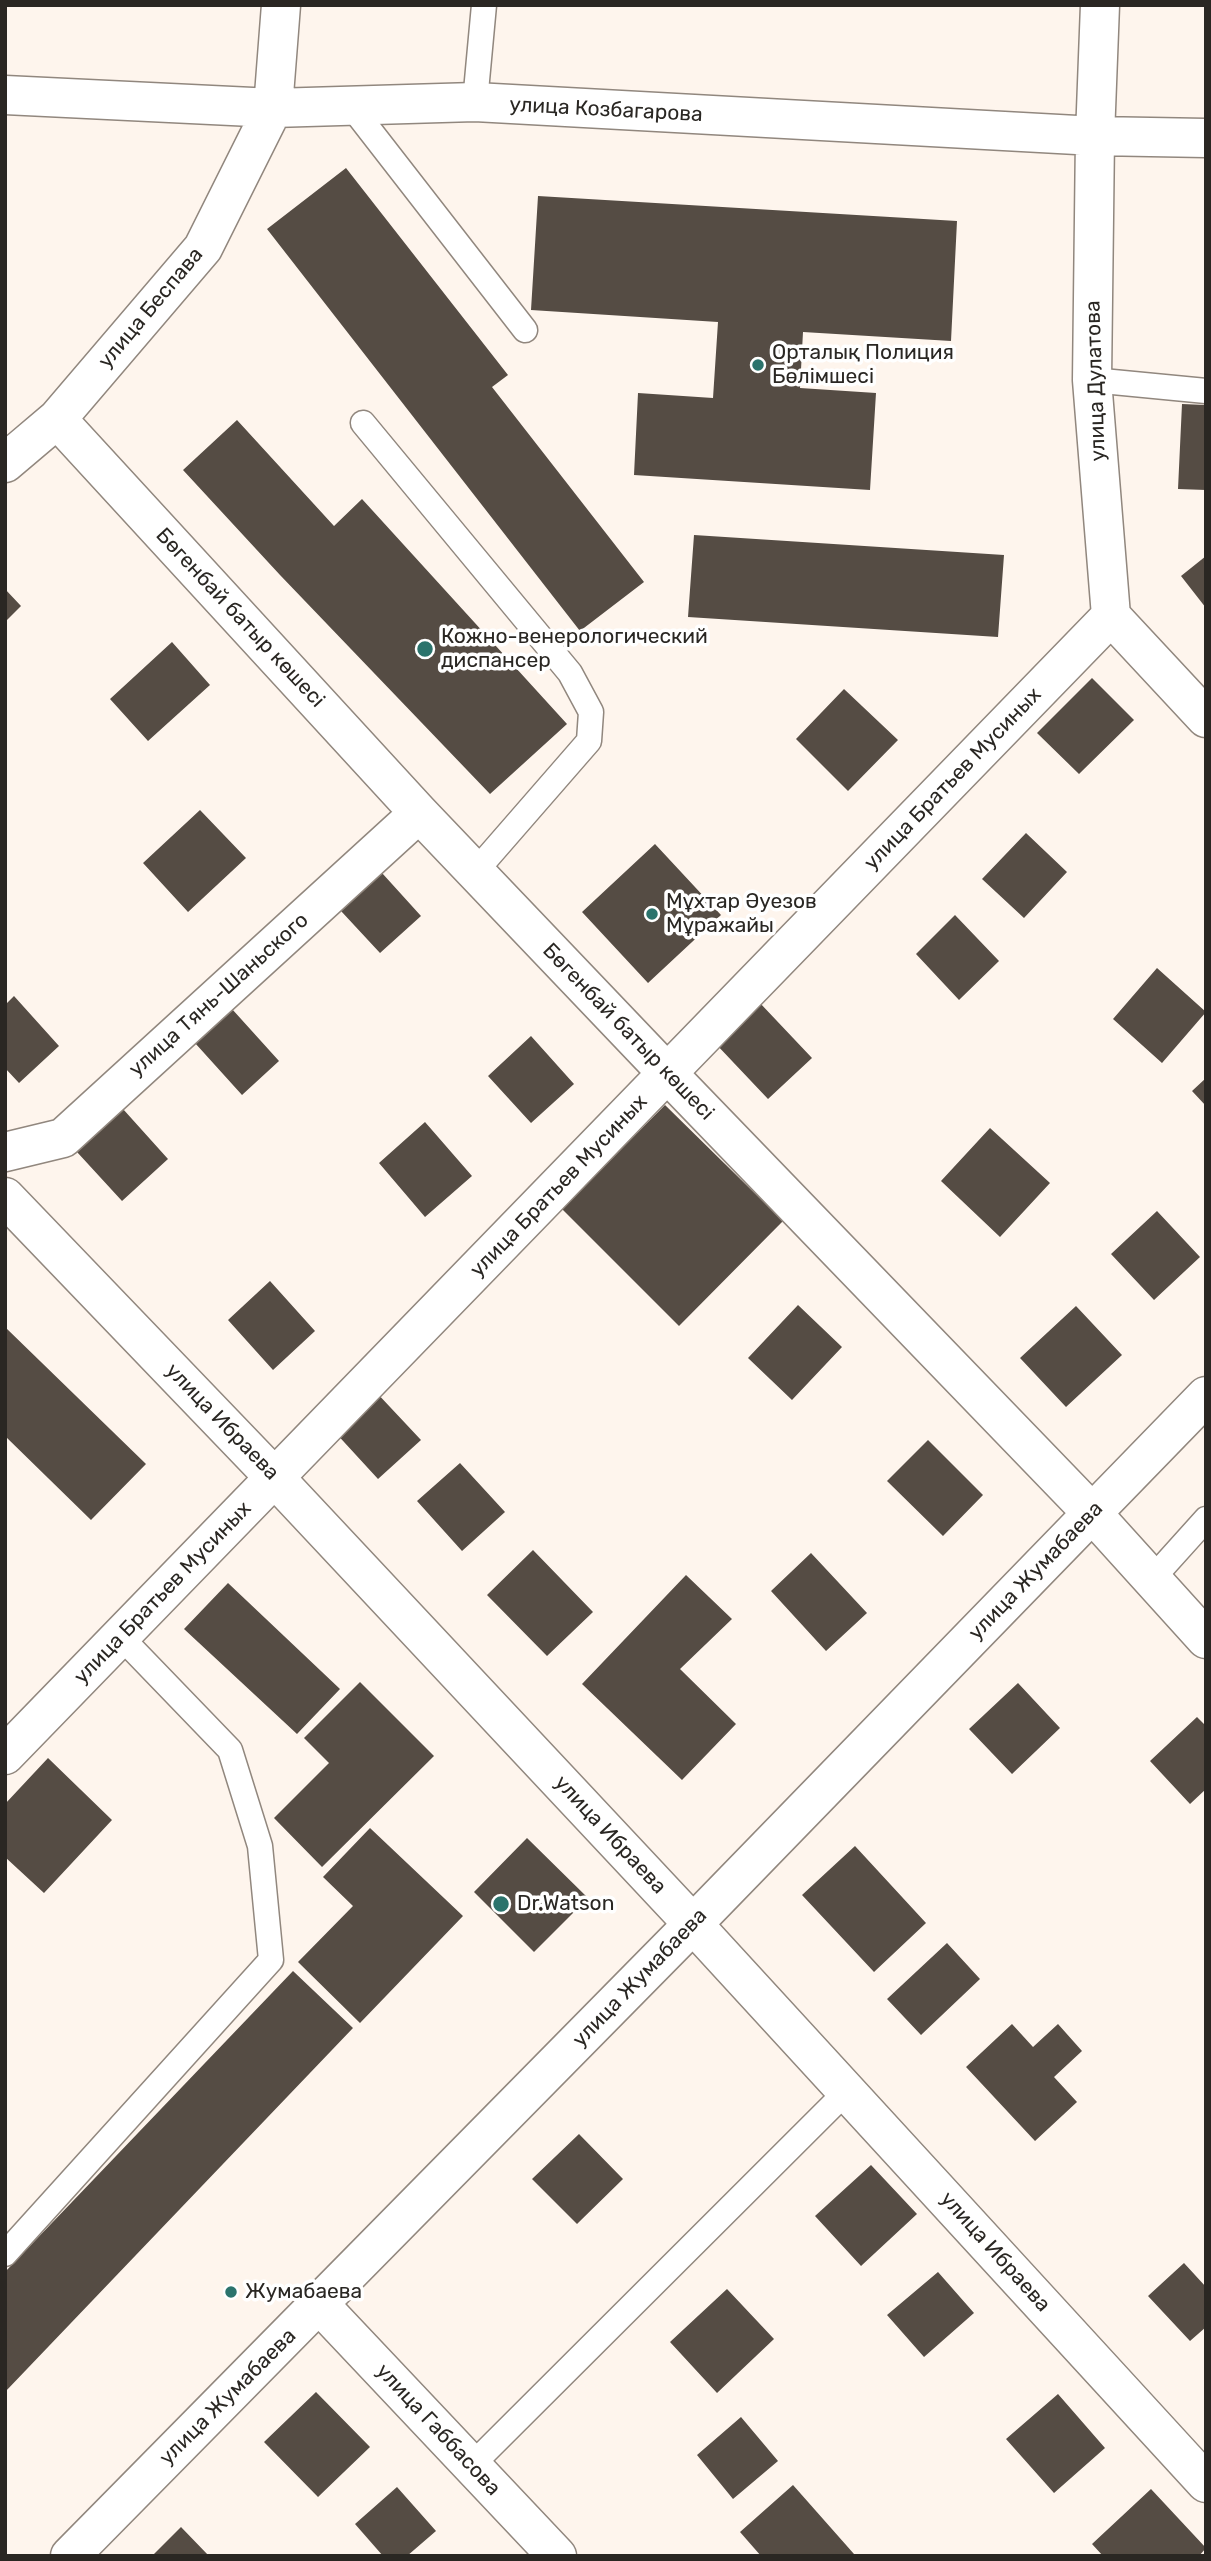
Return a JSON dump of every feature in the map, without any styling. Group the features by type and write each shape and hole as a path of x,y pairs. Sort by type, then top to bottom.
{"street":[{"name":"улица Беспава","path":"5,463 57,418 203,248 273,108 281,5"},
{"name":"улица Дулатова","path":"1100,5 1092,380 1111,616"},
{"name":"улица Козбагарова","path":"5,95 273,108 475,103 1096,136 1206,138"},
{"name":"Бөгенбай батыр көшесі","path":"57,418 419,813 1092,1513 1206,1639"},
{"path":"1111,616 1206,718"},
{"name":"улица Братьев Мусиных","path":"5,1755 1111,616"},
{"name":"улица Тянь-Шаньского","path":"5,1152 63,1138 419,813"},
{"name":"улица Ибраева","path":"5,1197 275,1478 693,1924 1206,2483"},
{"name":"улица Жумабаева","path":"70,2556 693,1924 1206,1396"},
{"name":"улица Габбасова","path":"319,2304 557,2556"}],"lane":[{"path":"475,103 484,5"},
{"path":"351,106 525,330"},
{"path":"1092,380 1206,391"},
{"path":"363,423 570,673 591,712 589,741 475,872"},
{"path":"1152,1579 1206,1519"},
{"path":"5,2254 271,1960 260,1846 230,1750 120,1636"},
{"path":"472,2465 847,2091"}],"building":[{"path":"346,168 508,375 492,387 644,582 580,631 267,229"},
{"name":"Орталық Полиция Бөлімшесі","path":"538,196 957,221 951,341 803,332 800,388 876,393 870,490 634,475 638,393 713,398 718,322 531,310"},
{"path":"1182,404 1206,405 1206,490 1178,489"},
{"name":"Кожно-венерологический диспансер","path":"237,420 334,526 362,499 567,724 490,794 183,470"},
{"path":"694,535 1004,555 998,637 688,617"},
{"path":"1206,556 1206,608 1181,576"},
{"path":"5,589 21,606 5,622"},
{"path":"172,642 210,685 148,741 110,699"},
{"path":"1092,678 1134,720 1079,774 1037,733"},
{"path":"844,689 898,740 848,791 796,739"},
{"path":"200,810 246,858 188,912 143,863"},
{"path":"1026,833 1067,872 1024,918 982,879"},
{"name":"Мұхтар Әуезов Мұражайы","path":"655,844 721,915 648,983 582,912"},
{"path":"382,873 421,916 380,953 341,911"},
{"path":"955,915 999,961 959,1000 916,954"},
{"path":"1157,968 1206,1012 1162,1063 1113,1019"},
{"path":"14,996 59,1046 19,1083 5,1068 5,1005"},
{"path":"759,1002 812,1058 768,1099 715,1043"},
{"path":"232,1009 279,1061 242,1095 195,1043"},
{"path":"531,1036 574,1084 531,1123 488,1076"},
{"path":"1206,1078 1206,1106 1192,1091"},
{"path":"665,1105 783,1221 679,1326 562,1209"},
{"path":"123,1109 168,1159 122,1201 77,1152"},
{"path":"425,1122 472,1176 425,1217 379,1163"},
{"path":"990,1128 1050,1183 1000,1237 941,1181"},
{"path":"1157,1211 1200,1257 1154,1300 1111,1254"},
{"path":"270,1281 315,1331 273,1370 228,1320"},
{"path":"798,1305 842,1347 792,1400 748,1358"},
{"path":"1076,1306 1122,1355 1066,1407 1020,1358"},
{"path":"5,1327 146,1464 91,1520 5,1436"},
{"path":"375,1391 421,1440 378,1479 333,1430"},
{"path":"928,1440 983,1495 943,1536 887,1481"},
{"path":"460,1463 505,1512 462,1551 417,1501"},
{"path":"533,1550 593,1612 547,1656 487,1595"},
{"path":"811,1553 867,1613 826,1651 771,1591"},
{"path":"686,1575 732,1619 680,1669 736,1724 682,1780 582,1684"},
{"path":"228,1583 340,1689 297,1734 184,1629"},
{"path":"360,1682 434,1756 322,1867 274,1818 329,1763 304,1738"},
{"path":"1018,1683 1060,1728 1012,1774 969,1729"},
{"path":"1197,1717 1206,1726 1206,1789 1190,1804 1150,1761"},
{"path":"48,1758 112,1820 44,1893 5,1857 5,1804"},
{"path":"370,1828 463,1916 360,2023 298,1962 353,1906 323,1877"},
{"path":"527,1838 588,1898 534,1952 474,1892"},
{"path":"855,1846 926,1923 874,1972 802,1895"},
{"path":"947,1943 980,1979 921,2035 887,1999"},
{"path":"293,1971 353,2028 5,2392 5,2272"},
{"path":"1012,2024 1033,2047 1058,2024 1082,2051 1054,2077 1077,2102 1035,2141 966,2067"},
{"path":"579,2134 623,2179 577,2224 532,2179"},
{"path":"871,2165 917,2214 861,2266 815,2216"},
{"path":"1184,2263 1206,2287 1206,2327 1190,2341 1148,2296"},
{"path":"938,2272 974,2313 924,2357 887,2315"},
{"path":"727,2289 774,2339 717,2393 670,2342"},
{"path":"316,2392 370,2447 318,2497 264,2442"},
{"path":"1058,2394 1105,2448 1054,2493 1006,2439"},
{"path":"741,2417 778,2461 733,2499 697,2455"},
{"path":"793,2485 854,2554 852,2556 761,2556 740,2532"},
{"path":"397,2487 436,2531 407,2556 383,2556 355,2524"},
{"path":"1151,2489 1206,2548 1199,2556 1103,2556 1092,2544"},
{"path":"181,2527 209,2556 152,2556"}],"place":[{"name":"Орталық Полиция Бөлімшесі","path":"758,365"},
{"name":"Кожно-венерологический диспансер","path":"425,649"},
{"name":"Мұхтар Әуезов Мұражайы","path":"652,914"},
{"name":"Dr.Watson","path":"501,1904"},
{"name":"Жумабаева","path":"231,2292"}]}
